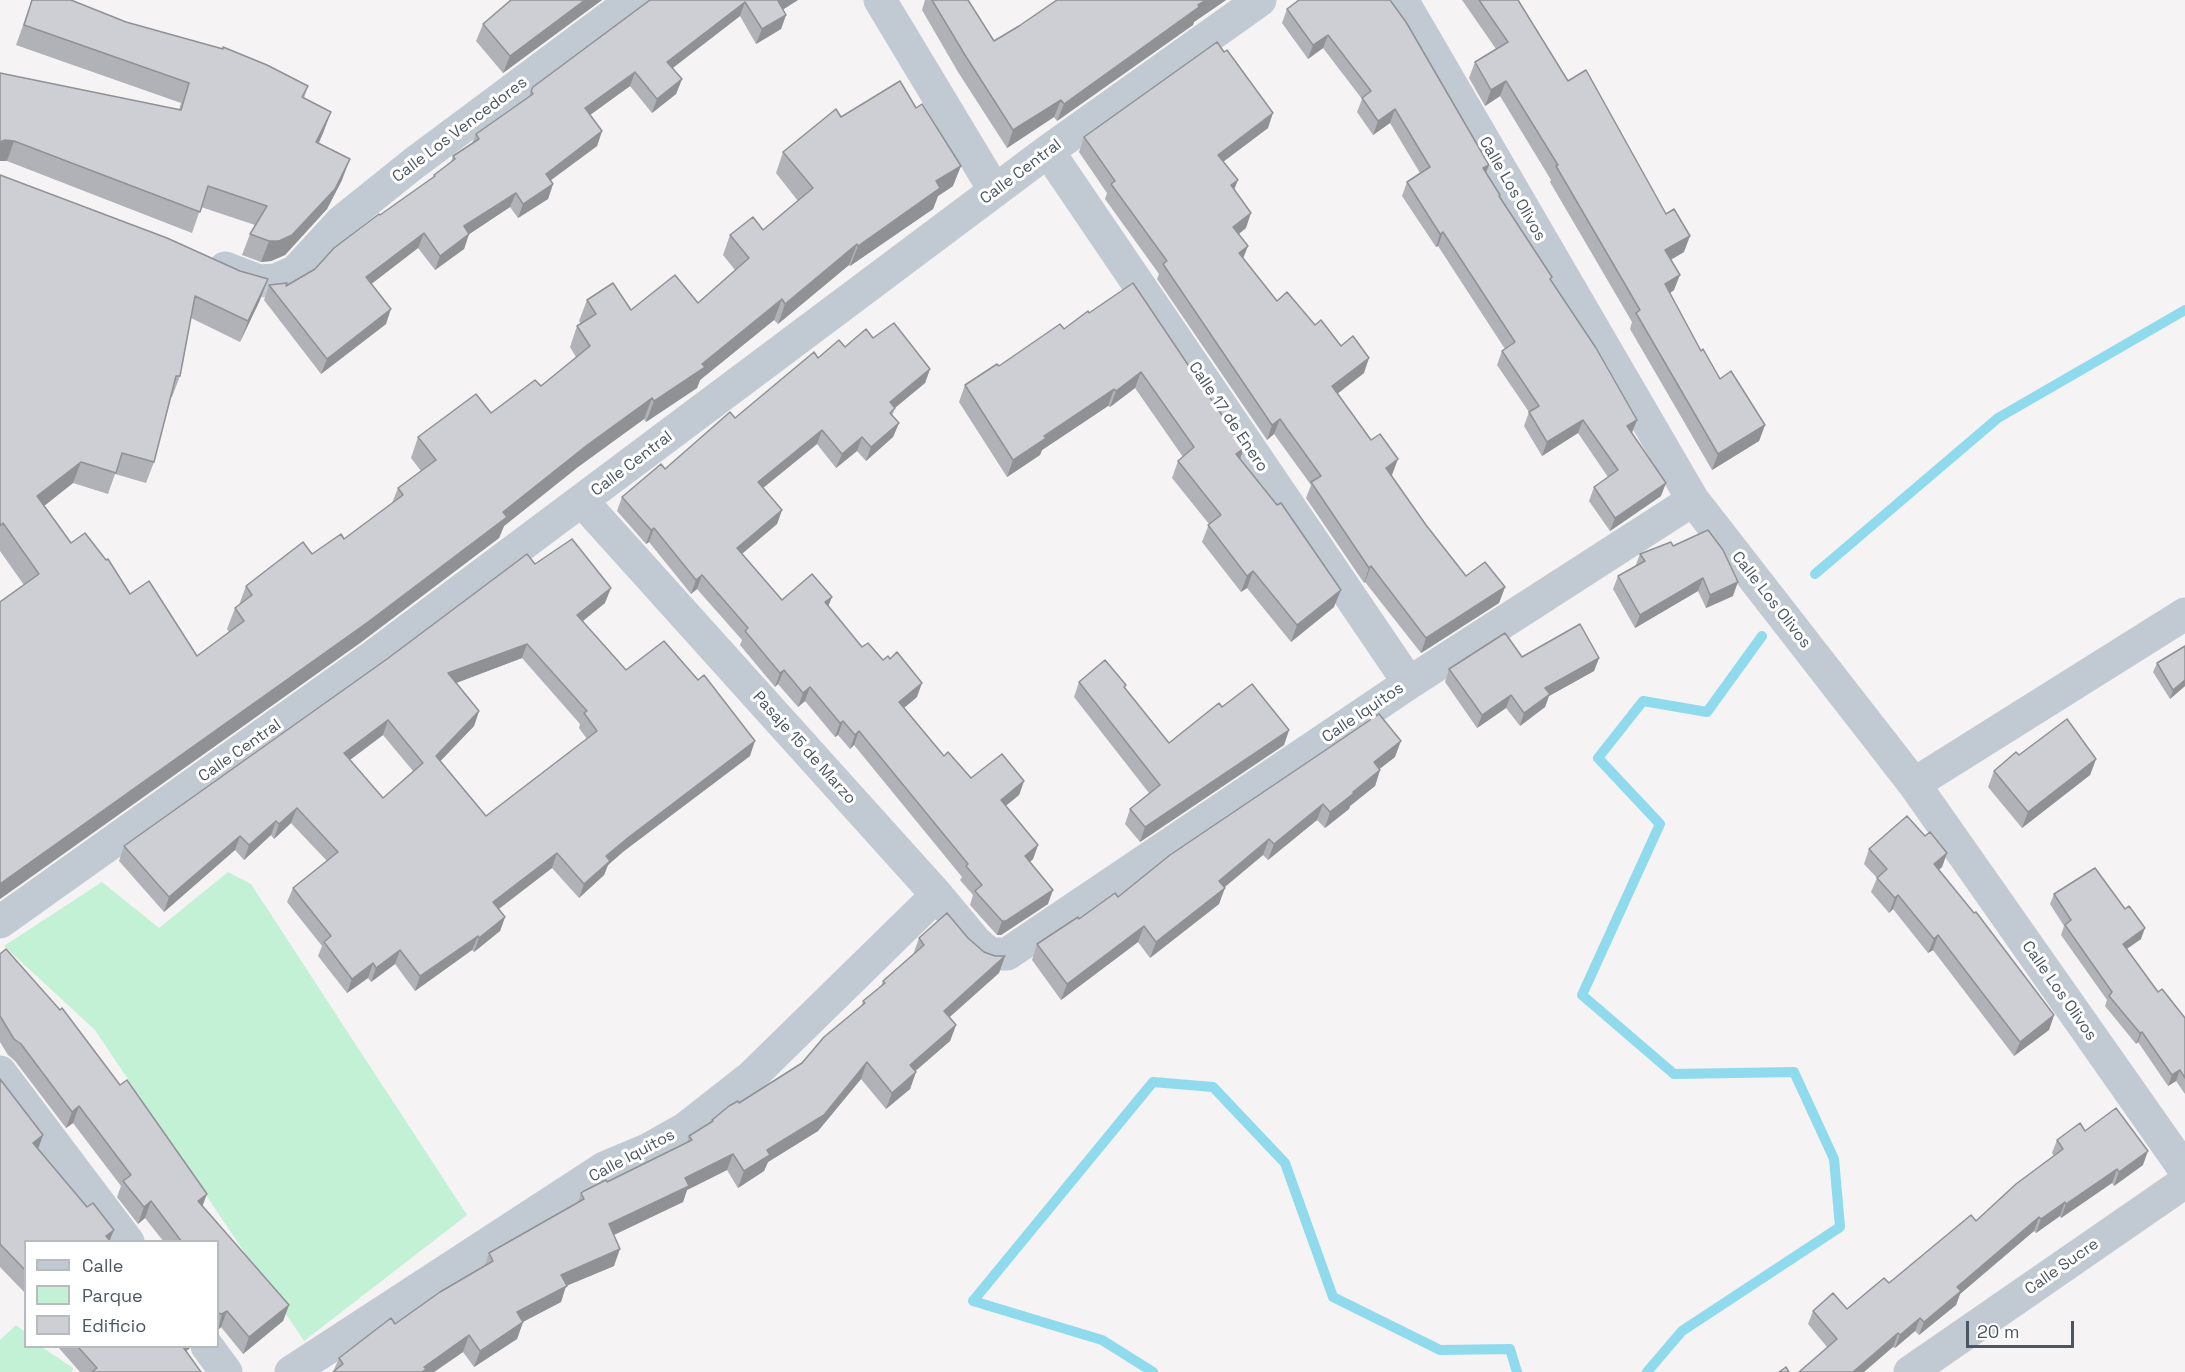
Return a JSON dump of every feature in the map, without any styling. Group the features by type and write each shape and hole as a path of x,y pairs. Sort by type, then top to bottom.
{"street":[{"name":"Calle Los Vencedores","path":"198,256 240,275 260,281 276,280 296,271 342,221 633,0"},
{"path":"880,0 995,191"},
{"name":"Calle Central","path":"0,922 371,658 1048,151 1260,0"},
{"name":"Calle Los Olivos","path":"1402,0 1694,500 1914,784 2185,1170"},
{"name":"Calle 17 de Enero","path":"1048,151 1409,683"},
{"name":"Calle Iquitos","path":"1037,933 1409,683 1694,500"},
{"name":"Pasaje 15 de Marzo","path":"582,501 937,895 976,942 990,954 1007,954 1037,933"},
{"path":"1914,784 2185,614"},
{"name":"Calle Iquitos","path":"291,1372 604,1168 646,1150 686,1128 752,1077 937,895"},
{"path":"0,1072 126,1240"},
{"name":"Calle Sucre","path":"1910,1372 2185,1182"},
{"path":"208,1348 226,1372"}],"green space":[{"path":"228,872 251,884 467,1215 304,1341 95,1030 4,946 102,882 159,928"},
{"path":"16,1325 24,1331 24,1348 43,1348 73,1368 72,1372 0,1372 0,1340"}],"building":[{"path":"32,0 71,0 126,22 223,49 223,47 267,65 308,86 302,97 331,112 316,142 350,159 335,189 292,235 279,241 269,241 250,234 267,206 208,186 200,212 14,141 0,142 0,73 181,110 189,83 24,25"},
{"path":"511,0 585,0 510,56 483,24"},
{"path":"650,0 780,0 778,1 786,15 762,29 745,2 667,62 682,79 657,99 635,72 585,108 602,131 546,174 553,184 523,204 516,193 464,226 469,234 440,256 424,233 366,277 391,309 327,359 269,285 287,283 286,286 315,269 334,248 435,176 455,159 453,156 479,139 476,134 533,94 531,91 533,87"},
{"path":"932,0 968,0 994,41 1057,0 1206,0 1064,104 1061,100 1013,130"},
{"path":"1299,0 1390,0 1406,22 1489,165 1483,168 1499,196 1596,348 1637,420 1627,426 1666,483 1615,518 1594,487 1618,470 1583,420 1547,442 1529,412 1539,406 1502,351 1515,342 1443,232 1440,234 1407,182 1430,167 1395,109 1378,121 1362,98 1371,91 1328,35 1313,45 1287,9"},
{"path":"1479,0 1518,0 1568,81 1586,70 1666,214 1674,209 1690,236 1665,250 1680,275 1665,284 1701,351 1703,349 1720,379 1731,371 1765,425 1718,454 1636,313 1640,310 1556,166 1558,165 1506,81 1491,90 1475,62 1508,42"},
{"path":"1217,42 1224,52 1227,50 1273,113 1218,155 1238,180 1231,185 1251,213 1233,227 1248,246 1239,253 1277,301 1287,292 1315,325 1321,320 1341,346 1353,336 1369,358 1332,386 1371,440 1380,434 1398,459 1386,468 1466,576 1485,562 1505,587 1426,638 1371,566 1369,568 1311,482 1321,476 1280,419 1272,425 1163,264 1167,261 1111,184 1115,181 1084,137"},
{"path":"900,81 916,108 922,104 961,166 936,181 940,188 858,246 857,244 785,304 782,299 702,364 705,367 654,401 652,398 586,446 503,512 507,517 368,622 0,884 0,602 39,574 3,523 0,526 0,175 167,238 240,271 268,279 248,321 195,296 180,376 176,376 154,462 122,453 116,473 81,462 37,496 71,543 85,533 106,560 108,559 130,594 149,581 197,656 244,621 235,608 252,595 246,586 303,542 312,554 341,534 344,539 403,495 398,488 436,460 418,437 476,394 491,413 535,380 541,386 590,346 577,326 596,314 587,300 613,283 631,310 675,275 698,303 749,258 730,235 753,217 763,230 813,188 783,152 836,109 841,117"},
{"path":"1133,283 1244,448 1236,454 1277,505 1281,503 1341,590 1297,625 1253,571 1247,576 1208,525 1221,515 1178,461 1194,447 1141,372 1116,391 1114,389 1044,436 1046,438 1013,460 965,385 997,364 999,366 1060,324 1064,329"},
{"path":"894,323 930,369 890,402 895,408 890,413 899,423 871,447 862,437 842,454 822,430 758,482 782,510 737,548 782,600 812,574 832,597 825,602 862,647 868,643 883,660 888,656 890,659 897,652 922,683 899,702 944,756 948,752 971,778 1002,754 1024,781 1001,800 1038,845 1025,856 1053,890 1006,921 1002,921 975,891 982,885 966,866 968,864 859,731 855,735 843,721 840,723 810,687 803,693 784,670 780,673 745,631 748,628 702,575 696,580 654,528 651,530 622,497 661,464 665,469 730,412 735,418 814,352 818,358 839,340 845,347 866,329 873,338"},
{"path":"1708,530 1723,550 1738,582 1710,595 1703,578 1640,615 1618,576 1645,561 1640,554 1671,542 1673,546"},
{"path":"572,539 611,588 577,615 626,670 664,641 698,680 704,675 755,741 606,856 610,861 584,884 557,853 493,902 505,917 479,938 478,936 420,976 400,950 376,968 373,963 352,979 324,942 331,936 293,888 338,852 297,808 279,824 276,821 249,845 240,836 169,897 124,846 387,659 527,554 535,564","holes":["527,644 587,711 584,713 597,731 486,816 436,756 479,711 448,673","388,720 423,763 383,798 344,753"]},
{"path":"1580,624 1599,658 1545,688 1550,694 1524,713 1511,695 1482,715 1449,669 1505,633 1522,657"},
{"path":"2185,646 2185,680 2173,690 2157,663"},
{"path":"1105,660 1169,743 1219,703 1222,707 1252,684 1289,730 1145,827 1130,809 1160,785 1079,682"},
{"path":"1379,714 1401,741 1374,762 1380,770 1354,793 1330,812 1323,804 1274,844 1269,839 1219,881 1225,888 1156,942 1144,926 1067,984 1037,944 1078,917 1079,919 1115,893 1118,897 1170,855"},
{"path":"2067,719 2096,759 2028,812 1994,771 2016,752 2019,755"},
{"path":"1907,816 1925,836 1930,832 1947,853 1934,864 1974,913 1976,912 2054,1015 2020,1042 1938,935 1934,939 1898,895 1895,898 1877,878 1887,869 1869,849"},
{"path":"2095,868 2125,909 2129,906 2145,928 2123,944 2158,992 2162,989 2185,1018 2185,1078 2180,1070 2172,1075 2142,1032 2140,1033 2109,996 2112,992 2065,925 2071,920 2054,894"},
{"path":"947,913 968,938 984,952 995,956 1005,956 944,1011 956,1025 910,1065 916,1072 892,1093 867,1062 824,1115 767,1150 770,1155 744,1171 733,1154 685,1178 689,1186 609,1224 620,1249 561,1275 567,1286 517,1312 523,1322 480,1351 469,1335 424,1367 426,1369 422,1372 333,1372 343,1364 339,1358 391,1318 395,1324 440,1292 493,1261 489,1253 584,1199 581,1193 584,1191 692,1140 689,1136 713,1121 729,1106 738,1101 739,1103 802,1063 824,1037 865,1003 863,1001 885,983 883,981 924,945 919,938"},
{"path":"6,949 60,1010 62,1008 120,1085 127,1080 207,1194 198,1201 289,1305 249,1337 227,1311 219,1313 219,1240 180,1240 151,1201 144,1207 123,1181 131,1175 79,1106 72,1112 21,1044 14,1039 0,1016 0,954"},
{"path":"0,1079 43,1135 33,1143 87,1207 93,1203 114,1230 106,1236 109,1240 24,1240 24,1269 0,1244"},
{"path":"2116,1108 2148,1151 2119,1172 2117,1169 2066,1204 2065,1202 2041,1219 2039,1217 1957,1287 1961,1291 1924,1322 1920,1318 1900,1335 1898,1333 1853,1372 1799,1372 1837,1339 1813,1311 1833,1293 1847,1309 1884,1278 1889,1283 1971,1215 1976,1221 2016,1184 2063,1149 2057,1140 2080,1123 2085,1131"},
{"path":"79,1348 184,1348 201,1372 92,1372 97,1368"},
{"path":"1786,1367 1789,1372 1779,1372"}],"waterway":[{"path":"1815,574 1998,418 2185,310"},
{"path":"1647,1372 1682,1331 1840,1227 1834,1159 1794,1072 1674,1074 1582,995 1660,824 1598,758 1643,701 1707,712 1762,636"},
{"path":"1153,1372 1102,1340 973,1301 1153,1082 1213,1087 1285,1163 1333,1297 1440,1350 1510,1349 1517,1372"}]}
